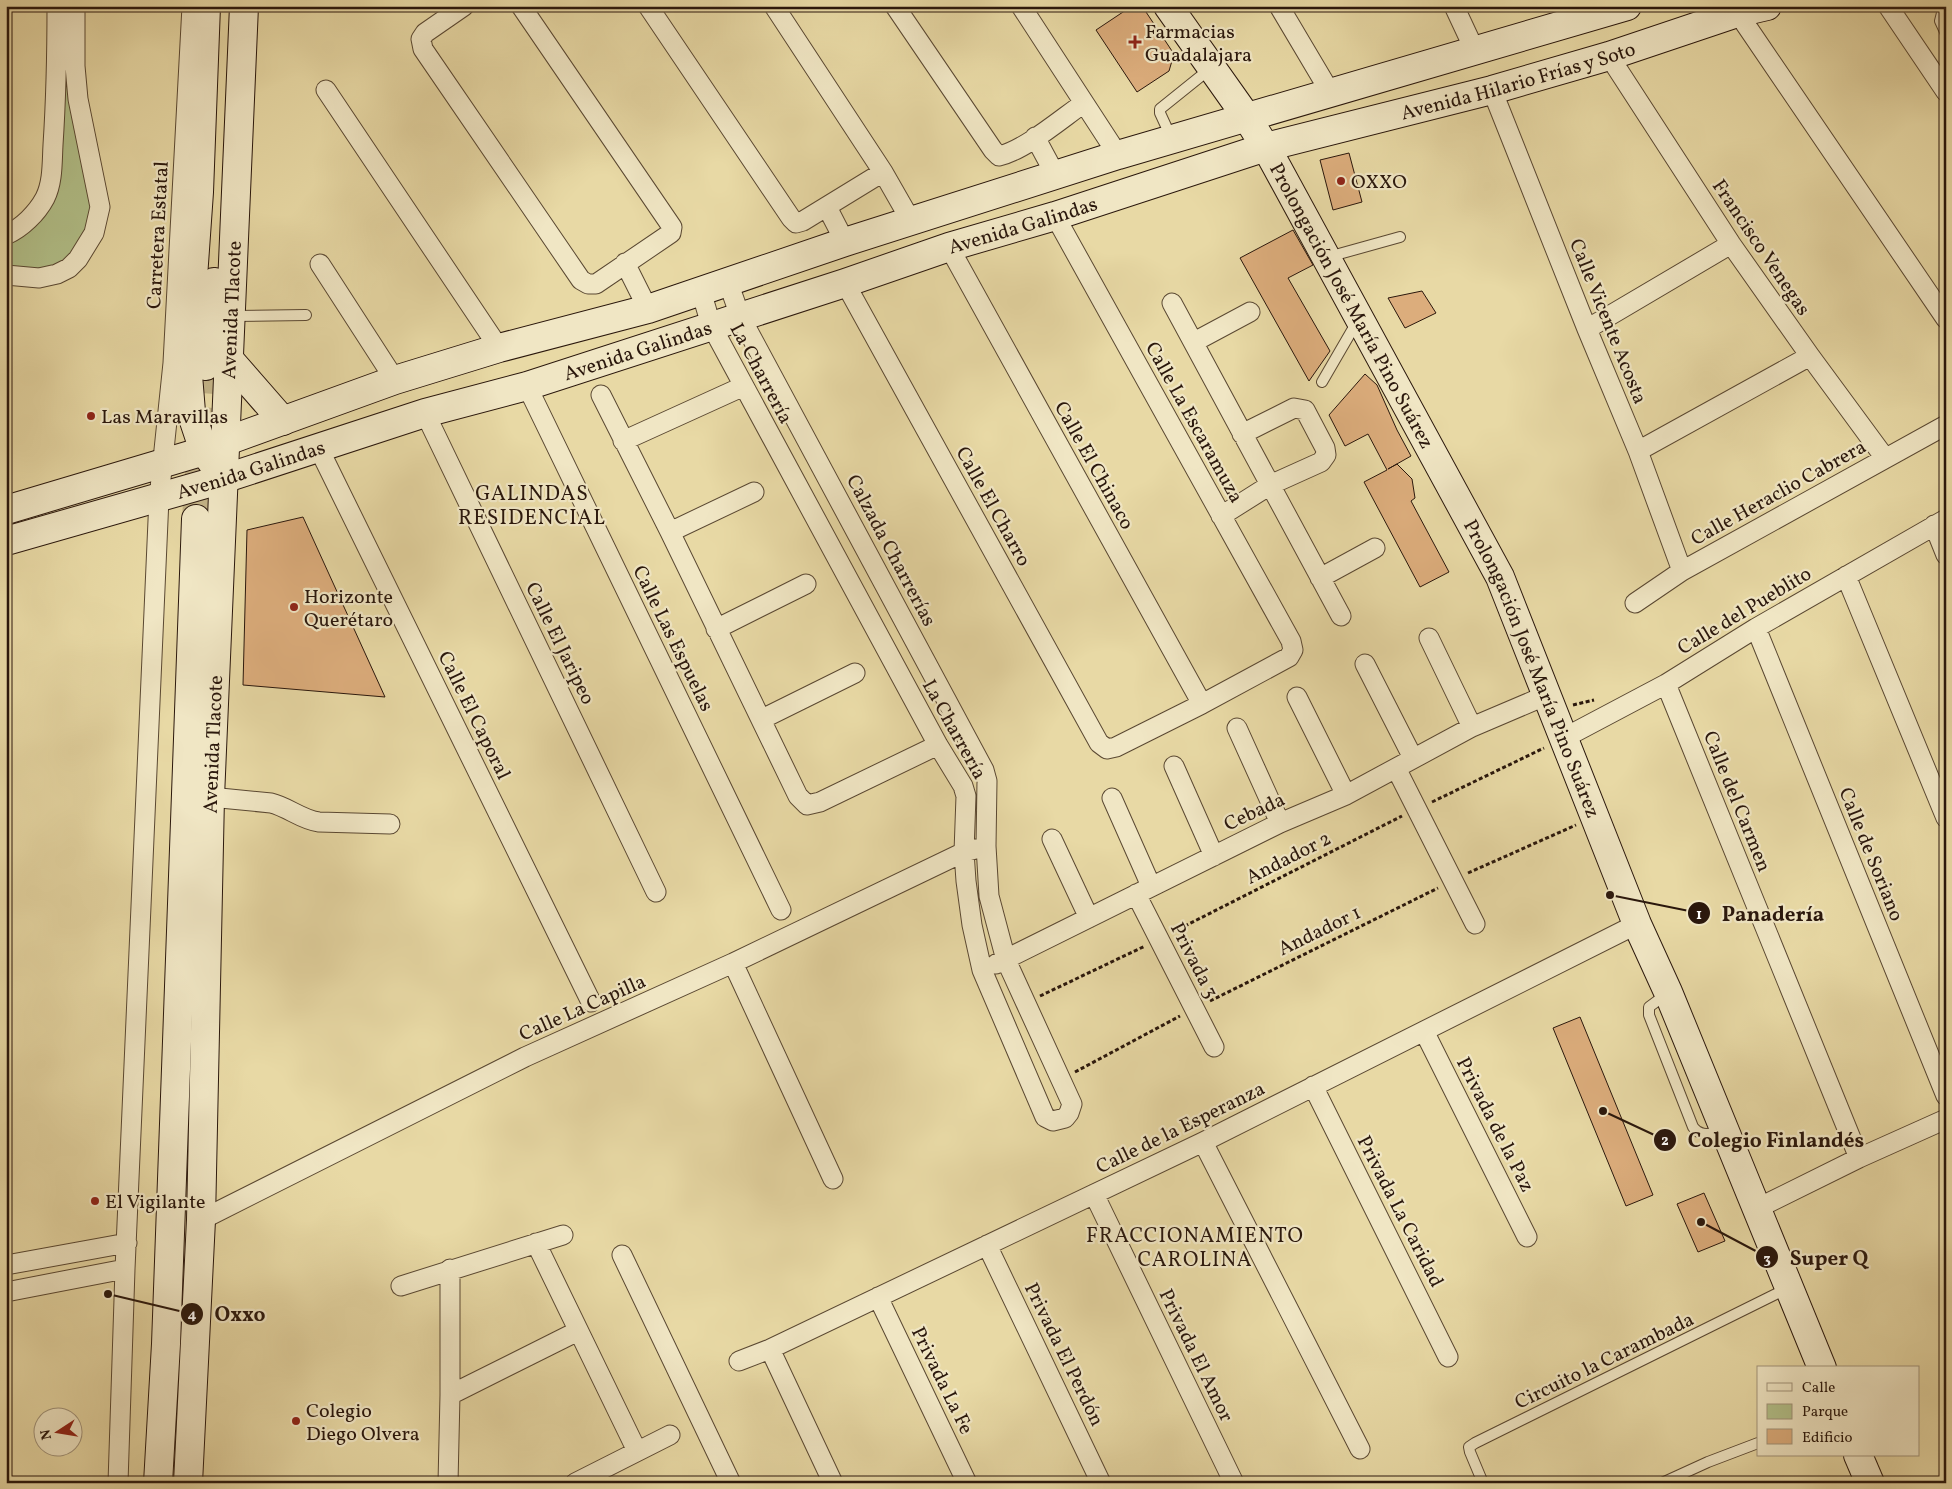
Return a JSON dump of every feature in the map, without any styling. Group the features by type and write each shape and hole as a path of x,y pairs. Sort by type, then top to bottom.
{"main road":[{"path":"206,6 199,192 187,362 191,412 214,447"},
{"name":"Avenida Tlacote","path":"188,1483 201,1220 210,797 223,479 214,447 217,362 216,259 221,177 219,6"},
{"path":"221,177 232,6"},
{"name":"Avenida Tlacote","path":"217,362 230,316 244,6"},
{"name":"Prolongación José María Pino Suárez","path":"1168,6 1266,147 1500,577 1637,924 1668,992 1821,1366"},
{"name":"Avenida Hilario Frías y Soto","path":"1248,119 1330,92 1627,6"},
{"name":"Avenida Hilario Frías y Soto","path":"1266,147 1492,90 1609,56 1734,9 1767,6"},
{"name":"Avenida Galindas","path":"6,510 161,465 396,380 499,348 648,309 845,242 1118,155 1248,119"},
{"name":"Avenida Galindas","path":"6,541 223,479 426,413 527,386 845,283 948,247 1055,216 1266,147"},
{"path":"217,362 283,421"},
{"name":"Avenida Tlacote","path":"158,1483 166,1344 196,519"},
{"path":"1858,1456 1870,1483"}],"street":[{"path":"6,234 22,224 35,212 45,198 50,184 57,92 57,6"},
{"path":"6,275 39,278 57,274 69,268 78,259 94,233 100,207 78,99 75,66 75,6"},
{"name":"Carretera Estatal","path":"118,1483 125,1270 159,498 173,363 192,6"},
{"path":"464,6 426,33 421,39 423,49 581,280 588,284 596,284 671,233 672,227 521,6"},
{"path":"648,6 790,218 796,223 803,221 883,172"},
{"path":"774,6 883,172 911,221"},
{"path":"895,6 992,150 999,156 1009,154 1035,138 1084,103"},
{"path":"1021,6 1118,155"},
{"path":"1279,6 1330,92"},
{"path":"1454,6 1475,51"},
{"path":"1888,6 1946,92"},
{"path":"1734,9 1946,319"},
{"name":"Francisco Venegas","path":"1609,56 1730,244 1885,458"},
{"path":"326,90 499,348"},
{"name":"Calle Vicente Acosta","path":"1492,90 1587,329 1638,451 1682,571"},
{"path":"1035,138 1056,176"},
{"path":"827,206 845,242"},
{"name":"Calle La Escaramuza","path":"1055,216 1291,641 1293,650 1289,657 1202,704"},
{"path":"1587,329 1730,244"},
{"name":"Calle El Chinaco","path":"948,247 1202,704"},
{"path":"320,264 396,380"},
{"path":"625,264 648,309"},
{"name":"Calzada Charrerías","path":"728,282 740,316 984,770 986,781 986,846 989,896 1006,960"},
{"name":"Calle El Charro","path":"845,283 1100,743 1107,749 1116,747 1202,704"},
{"name":"La Charrería","path":"701,291 712,325 744,386 938,745 963,786 966,796 964,852 966,881 972,925 982,970 1045,1117 1053,1121 1065,1118 1072,1108 1072,1104 1006,960"},
{"path":"1172,303 1341,616"},
{"path":"1194,342 1250,312"},
{"path":"1638,451 1810,356"},
{"name":"Calle Las Espuelas","path":"527,386 782,910"},
{"path":"623,441 744,386"},
{"path":"601,396 670,532 798,796 807,805 820,802 938,745"},
{"path":"1221,516 1270,485 1321,462 1326,455 1305,410 1294,408 1242,434"},
{"name":"Calle El Jaripeo","path":"426,413 656,892"},
{"name":"Calle Heraclio Cabrera","path":"1636,602 1682,571 1946,425"},
{"name":"Calle El Caporal","path":"319,449 591,1002"},
{"path":"670,532 754,492"},
{"path":"54,497 60,526"},
{"path":"1940,522 1946,555"},
{"name":"Calle del Pueblito","path":"1564,738 1666,684 1756,628 1940,522"},
{"path":"1320,578 1375,548"},
{"path":"1846,576 1946,818"},
{"path":"716,629 806,584"},
{"name":"Calle de Soriano","path":"1756,628 1946,1096"},
{"path":"1429,638 1472,728"},
{"path":"1366,664 1413,758"},
{"path":"762,719 855,673"},
{"name":"Calle del Carmen","path":"1666,684 1859,1158"},
{"name":"Cebada","path":"982,970 1006,960 1280,823 1346,795 1472,728 1547,696"},
{"path":"1297,697 1346,795"},
{"path":"1237,728 1280,823"},
{"path":"1174,766 1214,856"},
{"path":"1396,768 1475,924"},
{"path":"210,797 281,805 310,821 390,824"},
{"name":"Privada 3","path":"1112,798 1159,939 1214,1046"},
{"path":"1052,839 1089,918"},
{"name":"Calle La Capilla","path":"201,1220 525,1057 733,963 964,852 986,846"},
{"name":"Calle de la Esperanza","path":"739,1361 770,1349 1203,1142 1637,924"},
{"path":"733,963 833,1179"},
{"name":"Privada de la Paz","path":"1424,1031 1527,1237"},
{"name":"Privada La Caridad","path":"1313,1086 1448,1357"},
{"path":"1758,1208 1859,1158 1946,1119"},
{"path":"1203,1142 1360,1449"},
{"name":"Privada El Amor","path":"1094,1194 1234,1483"},
{"path":"401,1286 563,1234"},
{"path":"6,1265 127,1243"},
{"path":"536,1243 636,1451"},
{"name":"Privada El Perdón","path":"987,1245 1101,1483"},
{"path":"622,1254 731,1483"},
{"path":"448,1483 450,1269"},
{"path":"6,1292 125,1270"},
{"name":"Privada La Fe","path":"878,1297 968,1483"},
{"path":"450,1395 578,1331"},
{"path":"770,1349 833,1483"},
{"path":"575,1483 670,1435"}],"lane":[{"path":"1946,10 1942,13 1940,21 1946,34"},
{"path":"1172,140 1160,109 1212,68"},
{"path":"1327,258 1400,237"},
{"path":"230,316 306,315"},
{"path":"1322,382 1360,318"},
{"name":"Circuito la Carambada","path":"1483,1483 1470,1452 1470,1447 1475,1443 1789,1288"},
{"path":"1662,1483 1708,1462 1757,1443"}],"path":[{"name":"Andador 2","path":"1026,1002 1159,939 1416,809 1564,738"},
{"name":"Andador 1","path":"1061,1079 1195,1009 1452,881 1595,816"}],"green space":[{"path":"57,6 100,207 69,268 6,275 6,235 45,199"}],"building":[{"name":"Farmacias Guadalajara","path":"1132,6 1142,6 1174,54 1169,71 1137,92 1096,30"},
{"name":"OXXO","path":"1349,153 1362,202 1333,210 1320,160"},
{"path":"1293,230 1313,265 1288,278 1330,351 1309,381 1240,258"},
{"path":"1422,291 1436,313 1405,328 1388,298"},
{"path":"1365,374 1377,385 1411,456 1388,469 1397,464 1412,479 1415,498 1411,501 1449,572 1420,587 1364,482 1387,470 1368,434 1345,446 1329,415"},
{"name":"Horizonte Querétaro","path":"303,517 385,697 243,685 247,530"},
{"path":"1580,1017 1653,1195 1626,1206 1553,1028"},
{"path":"1704,1193 1725,1241 1698,1252 1677,1204"}],"tunnel":[{"path":"196,519 206,366"}],"place":[{"name":"Farmacias Guadalajara","path":"1135,42"},
{"name":"OXXO","path":"1341,181"},
{"name":"Las Maravillas","path":"91,416"},
{"name":"Horizonte Querétaro","path":"294,607"},
{"name":"Panadería","path":"1610,895"},
{"name":"Colegio Finlandés","path":"1603,1111"},
{"name":"El Vigilante","path":"95,1201"},
{"name":"Super Q","path":"1701,1222"},
{"name":"Oxxo","path":"108,1294"},
{"name":"Colegio Diego Olvera","path":"296,1421"}],"district":[{"name":"GALINDAS RESIDENCIAL","path":"532,505"},
{"name":"FRACCIONAMIENTO CAROLINA","path":"1195,1247"}]}
